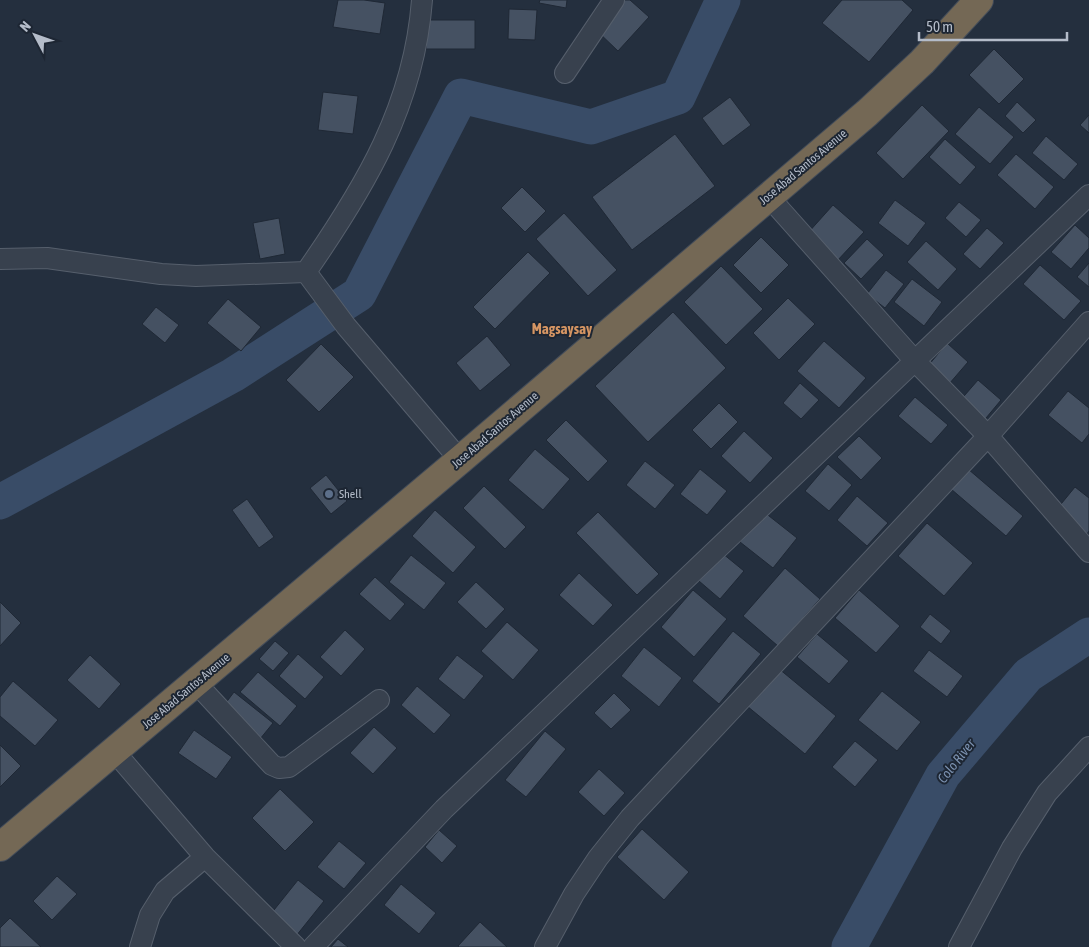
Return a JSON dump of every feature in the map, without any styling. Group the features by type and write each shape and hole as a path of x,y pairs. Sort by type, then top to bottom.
{"highway":[{"name":"Jose Abad Santos Avenue","path":"0,847 460,460 888,94 922,62 979,0"}],"street":[{"path":"306,272 340,223 365,180 390,130 410,75 422,0"},
{"path":"565,73 614,0"},
{"path":"313,947 444,810 1089,195"},
{"path":"768,196 916,361 988,436 1089,552"},
{"path":"0,259 47,258 160,274 196,276 306,272"},
{"path":"306,272 346,326 460,460"},
{"path":"546,947 574,894 598,858 630,818 988,436 1089,322"},
{"path":"196,682 272,765 279,768 289,767 379,700"},
{"path":"959,947 1012,848 1047,793 1089,747"},
{"path":"114,751 204,857 296,947"},
{"path":"140,947 150,915 165,891 204,857"}],"building":[{"path":"338,0 364,0 385,3 380,34 333,27"},
{"path":"540,0 567,0 566,8 539,3"},
{"path":"624,0 630,0 649,17 618,51 596,30"},
{"path":"842,0 902,0 913,10 869,62 822,23"},
{"path":"509,9 537,10 535,40 508,39"},
{"path":"427,20 475,20 475,49 426,49"},
{"path":"994,49 1024,79 999,104 969,75"},
{"path":"323,92 358,96 353,134 318,130"},
{"path":"730,97 751,125 723,146 702,118"},
{"path":"1017,102 1036,120 1023,133 1005,116"},
{"path":"922,105 949,131 903,179 876,153"},
{"path":"979,107 1014,137 990,164 955,134"},
{"path":"1089,115 1089,133 1080,125"},
{"path":"675,134 715,186 632,250 592,197"},
{"path":"1046,136 1078,164 1064,180 1032,153"},
{"path":"945,139 976,167 960,185 929,157"},
{"path":"1016,154 1054,187 1035,209 997,175"},
{"path":"522,187 546,211 525,232 501,208"},
{"path":"895,200 926,223 908,246 878,223"},
{"path":"959,202 981,220 966,237 945,218"},
{"path":"833,205 864,232 837,261 807,234"},
{"path":"564,213 617,270 588,296 536,239"},
{"path":"279,218 285,254 260,259 253,223"},
{"path":"1075,225 1089,238 1089,248 1071,269 1051,252"},
{"path":"987,228 1004,243 980,269 963,254"},
{"path":"761,237 789,265 761,293 733,265"},
{"path":"867,239 884,255 861,279 844,263"},
{"path":"926,241 957,269 938,290 907,262"},
{"path":"528,252 550,273 495,329 473,307"},
{"path":"1089,263 1089,287 1077,277"},
{"path":"1040,265 1081,301 1064,320 1023,284"},
{"path":"721,266 763,309 726,345 684,302"},
{"path":"886,270 904,284 885,308 867,294"},
{"path":"912,279 942,302 924,326 894,302"},
{"path":"788,298 815,324 779,360 753,333"},
{"path":"228,299 261,327 241,351 207,323"},
{"path":"156,307 179,325 165,343 142,324"},
{"path":"673,312 726,368 648,442 595,386"},
{"path":"487,336 511,365 480,391 456,363"},
{"path":"824,341 866,378 839,408 797,371"},
{"path":"947,343 968,362 949,384 928,366"},
{"path":"321,344 354,377 319,412 286,380"},
{"path":"978,380 1001,400 981,424 958,403"},
{"path":"800,383 819,400 801,419 783,403"},
{"path":"1068,391 1089,408 1089,434 1082,443 1048,415"},
{"path":"915,397 948,425 931,444 898,416"},
{"path":"719,403 738,422 711,449 692,430"},
{"path":"566,420 608,461 588,482 546,440"},
{"path":"744,431 773,458 750,483 721,456"},
{"path":"859,436 882,458 861,480 837,457"},
{"path":"535,449 570,479 543,510 508,480"},
{"path":"645,461 675,485 655,509 626,485"},
{"path":"828,464 852,485 829,511 805,491"},
{"path":"700,469 727,491 707,515 680,494"},
{"path":"968,469 1023,516 1006,536 951,489"},
{"name":"Shell","path":"326,475 347,501 331,514 310,488"},
{"path":"484,486 526,527 505,549 463,508"},
{"path":"1075,487 1089,498 1089,531 1087,534 1057,509"},
{"path":"857,496 888,523 867,546 837,520"},
{"path":"247,499 274,537 259,548 232,510"},
{"path":"435,510 476,547 453,573 412,536"},
{"path":"598,512 659,574 637,595 576,533"},
{"path":"764,512 797,538 773,568 740,542"},
{"path":"927,523 973,563 944,596 898,556"},
{"path":"722,553 744,571 720,599 699,581"},
{"path":"411,555 446,583 424,610 389,582"},
{"path":"785,568 820,599 778,646 743,616"},
{"path":"579,573 613,605 593,626 559,595"},
{"path":"375,577 405,604 390,621 359,594"},
{"path":"476,582 505,609 486,629 457,602"},
{"path":"693,590 727,619 694,657 661,627"},
{"path":"859,590 900,626 876,653 835,618"},
{"path":"0,602 21,623 0,646"},
{"path":"930,614 951,631 941,644 920,627"},
{"path":"507,622 539,650 513,680 481,651"},
{"path":"345,630 365,649 341,676 320,657"},
{"path":"733,631 761,654 719,704 692,681"},
{"path":"817,634 849,661 829,684 797,657"},
{"path":"275,641 289,653 273,671 259,659"},
{"path":"644,647 682,678 659,707 621,676"},
{"path":"929,650 963,676 947,697 913,671"},
{"path":"298,654 324,677 305,699 279,676"},
{"path":"90,655 121,684 99,709 67,680"},
{"path":"457,655 484,676 464,700 438,679"},
{"path":"778,668 836,716 805,754 747,706"},
{"path":"258,672 297,706 280,726 240,692"},
{"path":"13,681 58,720 35,746 0,716 0,697"},
{"path":"417,686 451,715 434,734 401,705"},
{"path":"882,691 921,722 897,751 858,720"},
{"path":"234,692 273,723 260,739 222,708"},
{"path":"614,693 631,710 611,729 594,713"},
{"path":"374,727 397,748 373,774 350,753"},
{"path":"194,730 232,757 216,779 178,753"},
{"path":"545,731 566,749 526,797 505,780"},
{"path":"855,741 878,760 855,787 832,767"},
{"path":"0,745 21,766 0,787"},
{"path":"599,769 625,793 604,816 578,792"},
{"path":"280,789 314,822 285,851 252,818"},
{"path":"642,829 689,872 664,900 617,857"},
{"path":"439,830 457,846 442,863 425,847"},
{"path":"339,841 366,863 344,889 317,867"},
{"path":"57,876 77,894 52,920 33,901"},
{"path":"298,880 324,901 296,936 270,915"},
{"path":"401,884 436,913 419,934 384,905"},
{"path":"10,918 41,947 0,947 0,928"},
{"path":"480,922 507,947 459,947"},
{"path":"338,939 348,947 331,947"}],"waterway":[{"path":"0,502 233,375 359,294 461,96 591,127 678,97 723,0"},
{"name":"Colo River","path":"849,947 943,775 1028,675 1089,635"}],"place":[{"name":"Shell","path":"329,494"}],"district":[{"name":"Magsaysay","path":"562,328"}]}
